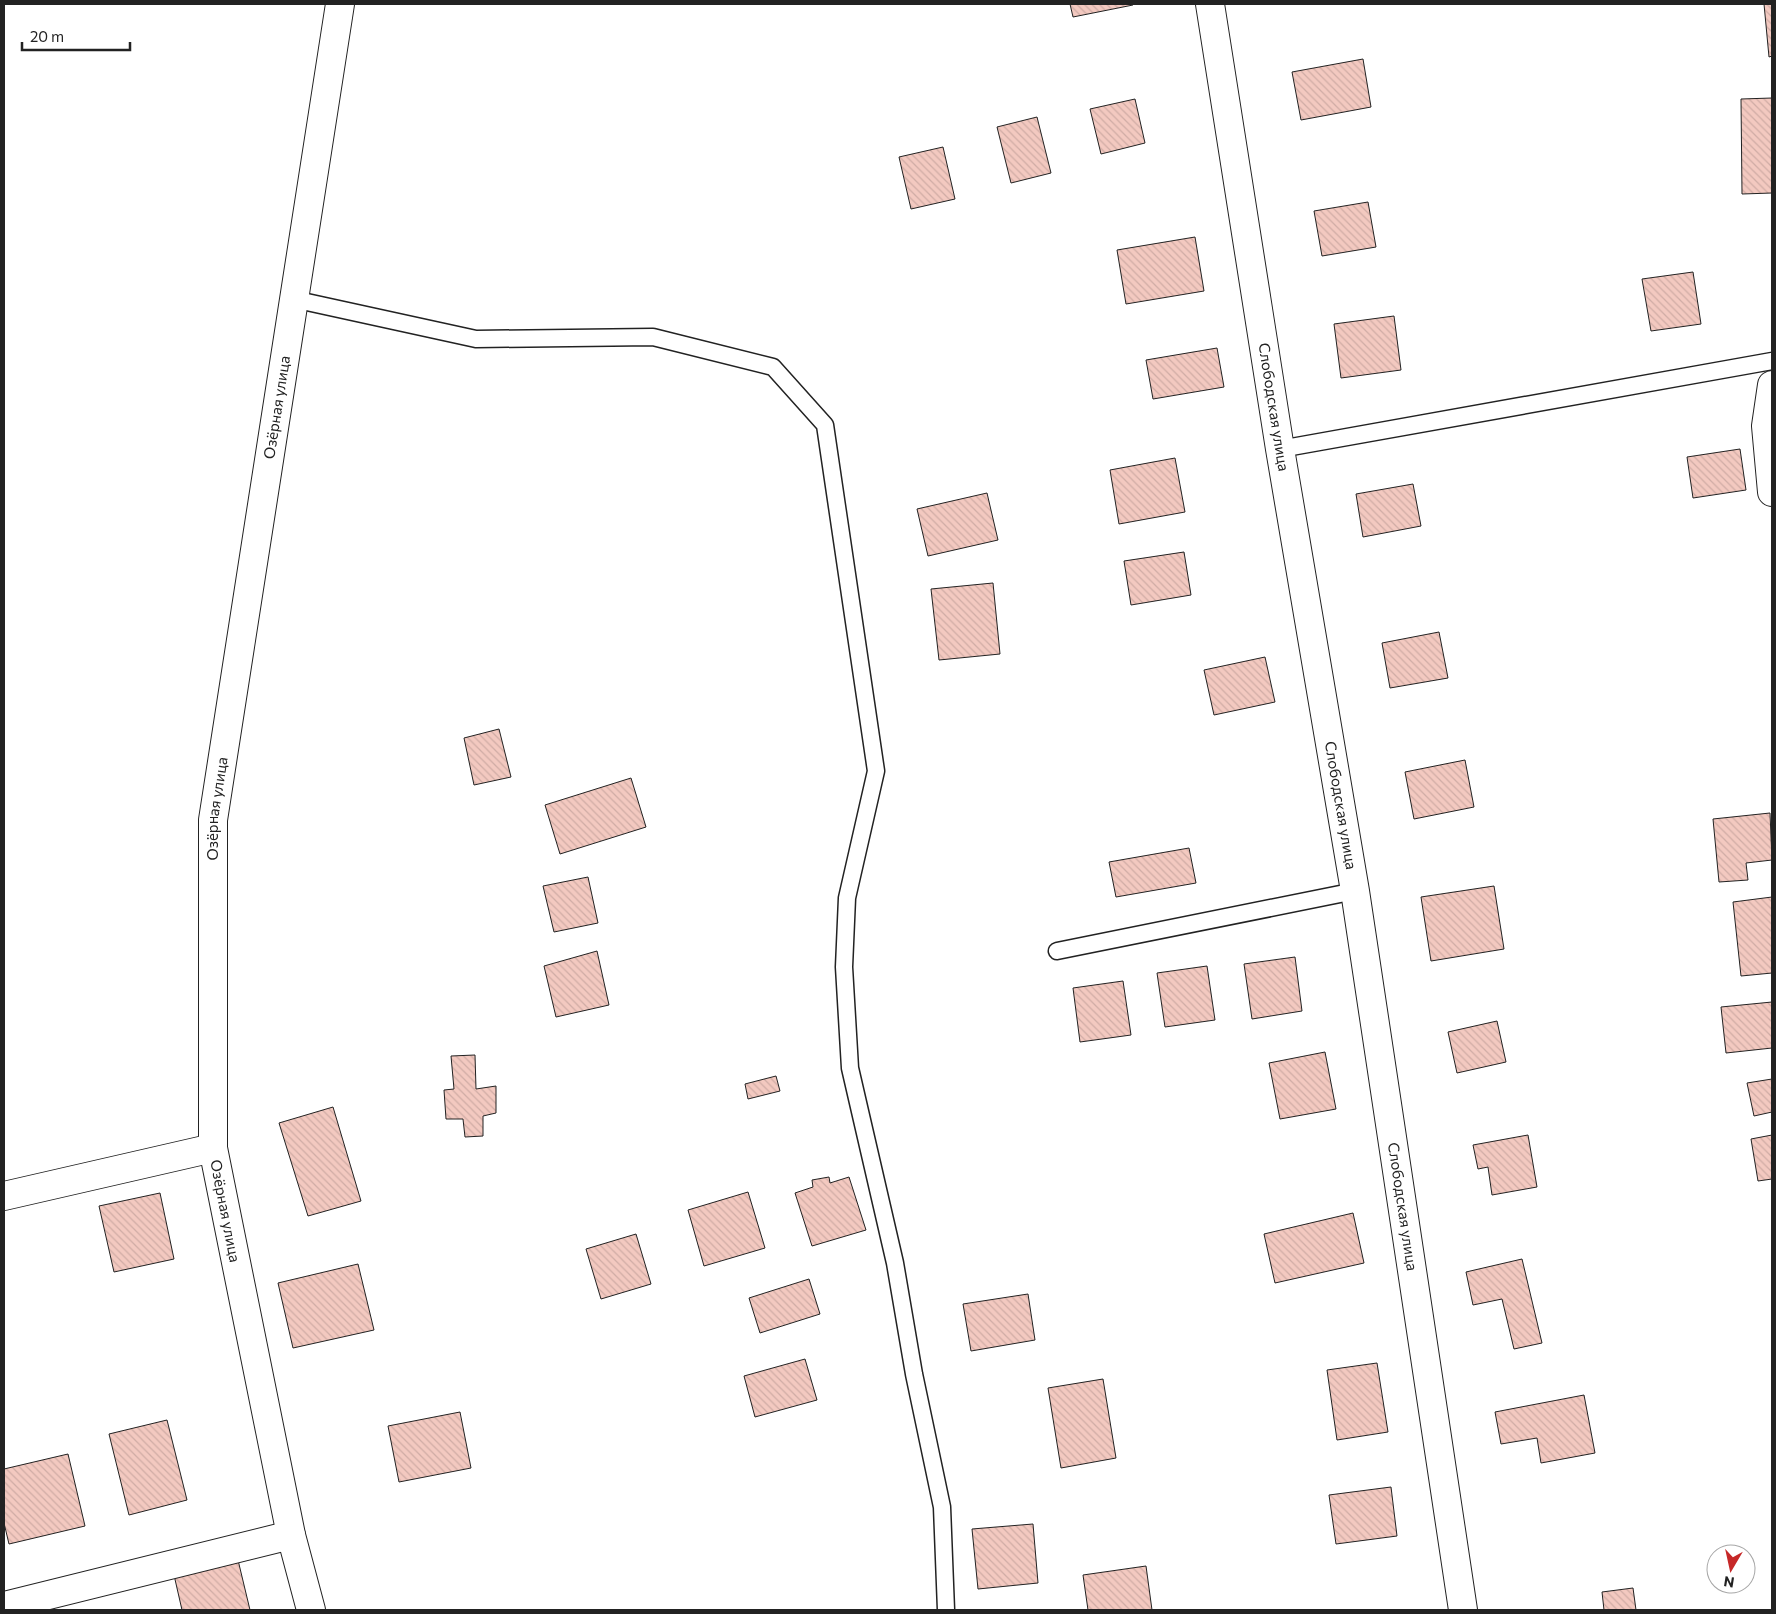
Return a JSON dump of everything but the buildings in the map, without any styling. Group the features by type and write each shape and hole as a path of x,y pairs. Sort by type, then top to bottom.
{"street":[{"name":"Озёрная улица","path":"311,1610 290,1535 212,1148 213,820 340,4"},
{"name":"Слободская улица","path":"1210,4 1280,449 1354,891 1463,1610"},
{"path":"1772,386 1766,426 1772,492"},
{"path":"4,1196 212,1148"},
{"path":"4,1606 290,1535"}],"lane":[{"path":"294,299 476,339 653,337 773,366 825,425 876,771 847,898 844,967 850,1068 895,1263 914,1374 942,1506 946,1610"},
{"path":"1280,449 1772,361"},
{"path":"1057,952 1354,891"}]}
